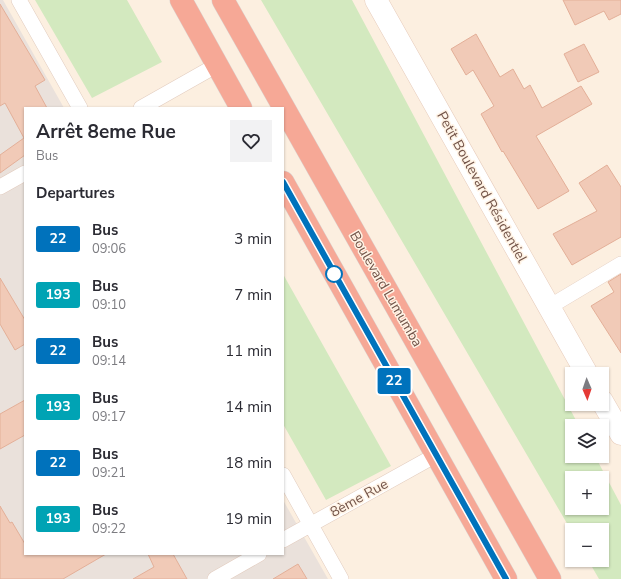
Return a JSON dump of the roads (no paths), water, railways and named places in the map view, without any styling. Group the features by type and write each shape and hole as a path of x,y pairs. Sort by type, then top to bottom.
{"highway":[{"path":"181,0 240,107"},
{"name":"Boulevard Lumumba","path":"223,0 283,107"},
{"name":"Boulevard Lumumba","path":"284,108 550,579"},
{"path":"284,184 506,579"}],"street":[{"path":"19,0 79,107"},
{"name":"Petit Boulevard Résidentiel","path":"376,0 583,367"},
{"path":"143,107 217,65"},
{"path":"0,188 24,174"},
{"path":"549,307 621,264"},
{"path":"608,411 621,434"},
{"name":"8ème Rue","path":"284,539 436,455"},
{"path":"284,477 341,579"},
{"path":"214,579 257,555"}]}
